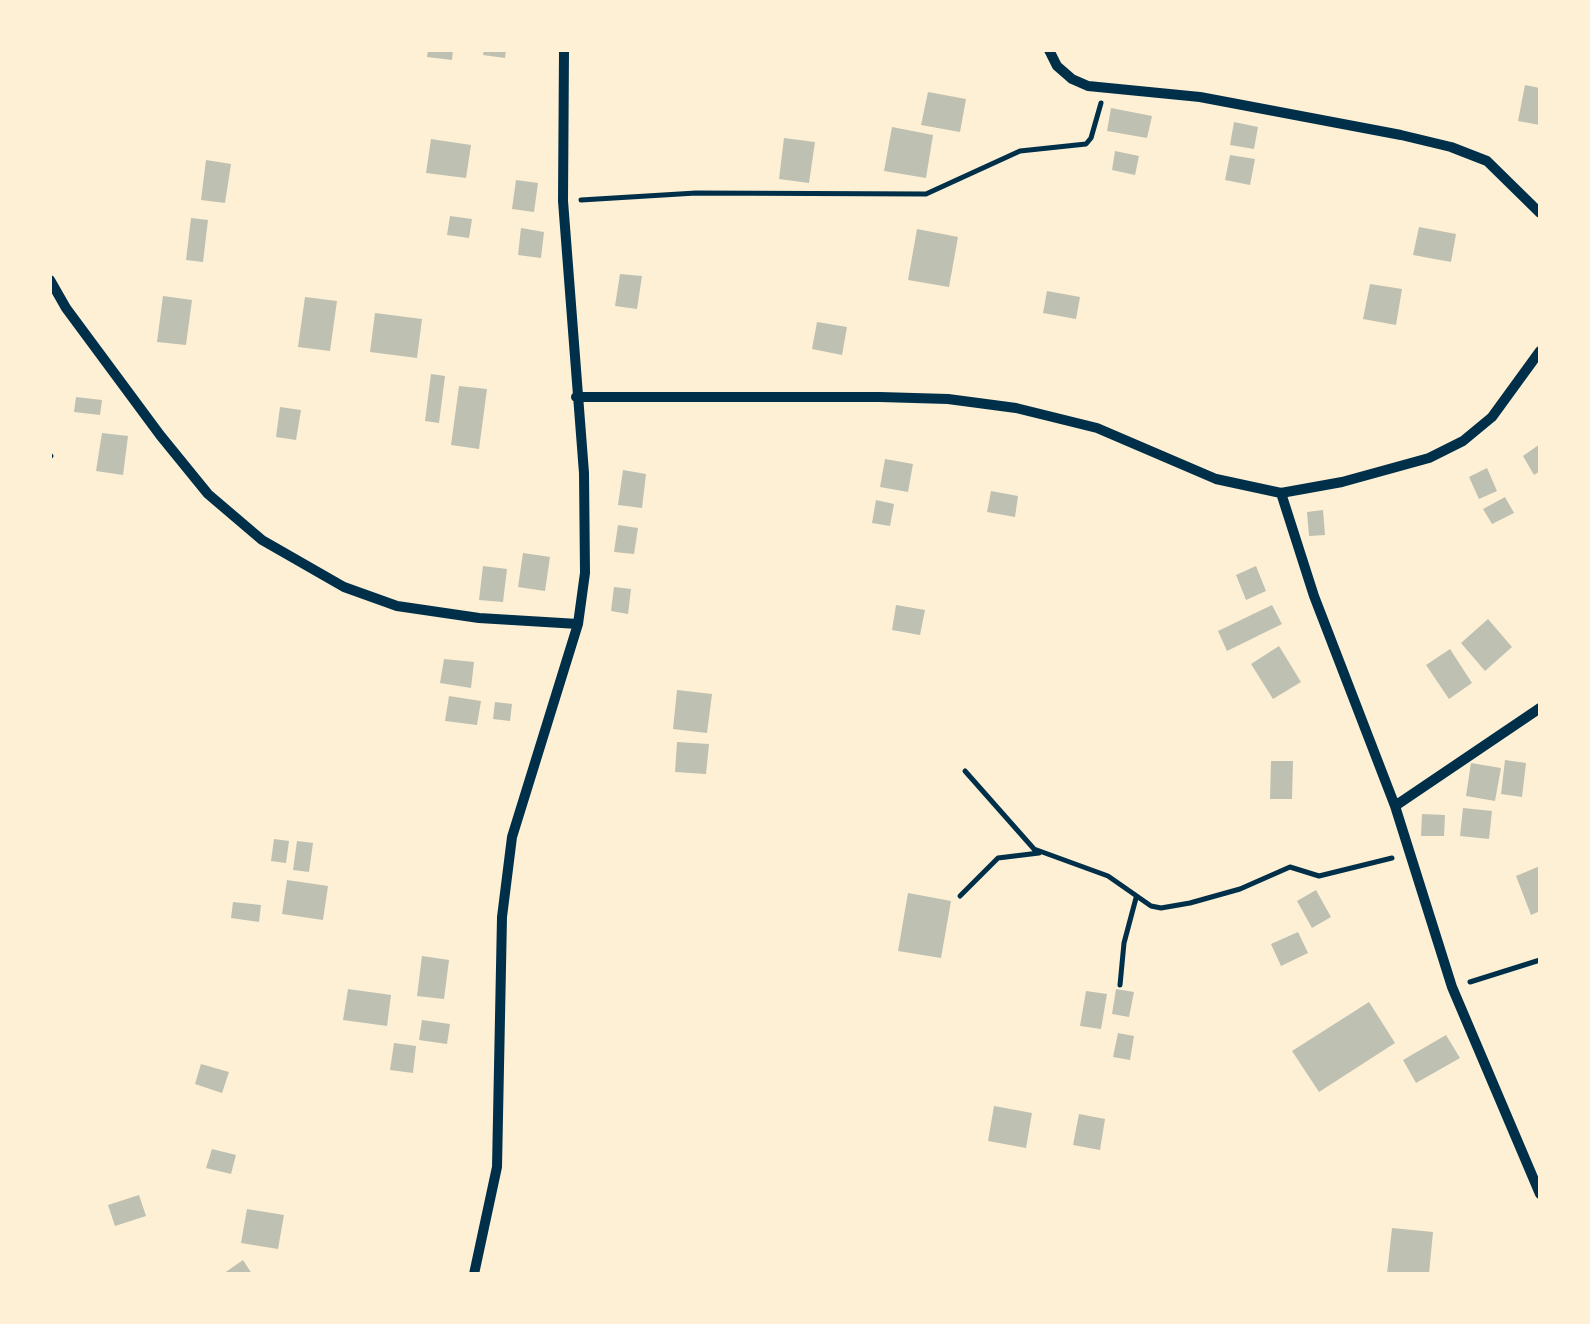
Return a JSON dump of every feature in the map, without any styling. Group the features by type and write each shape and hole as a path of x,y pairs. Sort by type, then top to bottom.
{"street":[{"path":"474,1274 499,1136 502,934 512,837 578,624 586,572 584,473 563,201 564,50"},
{"path":"1049,50 1072,79 1104,89 1200,97 1451,148 1487,161 1540,212"},
{"path":"50,280 124,388 208,494 262,540 344,587 397,606 479,618 578,624"},
{"path":"576,397 880,397 948,399 1016,408 1097,428 1216,479 1281,493 1342,482 1430,458 1464,441 1492,418 1540,351"},
{"path":"1281,493 1314,596 1395,806 1452,987 1540,1194"},
{"path":"1395,806 1540,708"}],"path":[{"path":"563,201 713,193 926,194 1020,151 1086,144 1104,89"},
{"path":"965,771 1029,845 1108,876 1136,898 1161,908 1240,889 1290,867 1319,876 1360,863 1410,854"},
{"path":"960,896 998,858 1042,853"},
{"path":"1120,985 1124,943 1136,898"},
{"path":"1452,987 1540,960"}],"building":[{"path":"428,50 453,50 452,60 427,57"},
{"path":"484,50 506,50 505,58 483,55"},
{"path":"1525,85 1540,88 1540,125 1518,121"},
{"path":"928,92 966,99 960,132 921,125"},
{"path":"1111,108 1152,116 1147,138 1107,131"},
{"path":"1234,122 1258,127 1254,149 1230,145"},
{"path":"892,127 933,135 926,178 884,171"},
{"path":"784,138 815,142 809,183 779,179"},
{"path":"431,139 471,145 466,178 426,173"},
{"path":"1115,151 1139,156 1135,175 1112,170"},
{"path":"1230,155 1255,159 1250,185 1225,180"},
{"path":"206,160 231,164 225,203 201,200"},
{"path":"516,180 538,183 534,212 512,209"},
{"path":"450,216 472,219 469,238 447,235"},
{"path":"191,218 208,220 203,262 186,260"},
{"path":"1419,227 1456,234 1451,262 1413,255"},
{"path":"521,228 544,232 541,258 518,255"},
{"path":"917,229 958,237 949,287 908,280"},
{"path":"620,274 642,276 637,309 615,306"},
{"path":"1370,284 1402,289 1396,325 1363,319"},
{"path":"1047,291 1080,297 1076,319 1043,313"},
{"path":"163,296 192,300 186,345 157,342"},
{"path":"305,297 337,301 330,351 298,347"},
{"path":"375,313 422,319 417,358 370,352"},
{"path":"817,322 847,327 842,355 812,349"},
{"path":"431,374 445,376 439,423 425,421"},
{"path":"459,386 487,389 479,449 451,445"},
{"path":"76,397 102,400 100,415 74,412"},
{"path":"280,407 301,410 296,440 276,437"},
{"path":"102,433 128,436 123,475 96,471"},
{"path":"1540,444 1540,471 1534,475 1523,456"},
{"path":"885,459 913,464 908,492 880,487"},
{"path":"1487,468 1497,491 1479,499 1469,477"},
{"path":"623,470 646,474 642,508 618,505"},
{"path":"991,491 1018,496 1015,517 987,512"},
{"path":"1505,497 1514,513 1492,524 1483,509"},
{"path":"876,500 894,504 890,526 872,523"},
{"path":"1323,510 1325,535 1309,536 1307,512"},
{"path":"618,525 638,528 634,554 614,552"},
{"path":"523,553 550,557 545,591 518,587"},
{"path":"483,566 507,569 503,602 479,600"},
{"path":"1256,566 1266,591 1246,600 1236,575"},
{"path":"614,587 631,589 628,614 611,611"},
{"path":"896,605 925,610 920,635 892,630"},
{"path":"1272,605 1282,624 1227,651 1218,631"},
{"path":"1488,619 1512,647 1485,671 1461,643"},
{"path":"1279,646 1301,682 1273,699 1251,664"},
{"path":"1450,649 1472,683 1449,699 1426,665"},
{"path":"444,659 474,662 471,688 440,683"},
{"path":"677,690 712,694 707,733 673,729"},
{"path":"449,696 481,701 477,725 445,721"},
{"path":"495,702 512,704 510,721 493,719"},
{"path":"677,742 709,744 706,774 675,772"},
{"path":"1505,760 1526,763 1522,797 1501,794"},
{"path":"1271,761 1293,761 1292,799 1270,799"},
{"path":"1471,763 1501,768 1495,801 1466,796"},
{"path":"1463,808 1492,811 1489,839 1460,836"},
{"path":"1422,814 1445,815 1444,836 1421,836"},
{"path":"274,839 289,841 286,863 271,861"},
{"path":"297,841 313,843 309,872 293,870"},
{"path":"1540,866 1540,911 1531,915 1516,876"},
{"path":"287,880 328,886 323,920 282,914"},
{"path":"1316,890 1331,917 1312,928 1297,901"},
{"path":"908,893 951,901 941,958 898,951"},
{"path":"233,902 261,905 259,922 231,918"},
{"path":"1298,932 1308,953 1281,966 1271,944"},
{"path":"422,956 449,960 444,999 417,996"},
{"path":"348,989 391,995 387,1026 343,1020"},
{"path":"1116,989 1134,992 1129,1017 1112,1014"},
{"path":"1086,991 1107,994 1101,1029 1080,1026"},
{"path":"1369,1002 1395,1043 1319,1092 1292,1051"},
{"path":"422,1020 450,1024 447,1044 419,1040"},
{"path":"1118,1033 1134,1036 1130,1060 1113,1057"},
{"path":"1446,1035 1460,1058 1416,1083 1403,1060"},
{"path":"394,1043 416,1046 413,1073 390,1070"},
{"path":"201,1064 229,1072 222,1093 195,1084"},
{"path":"994,1106 1032,1113 1026,1148 988,1141"},
{"path":"1079,1114 1105,1119 1100,1150 1073,1145"},
{"path":"212,1149 236,1155 231,1174 206,1168"},
{"path":"139,1195 146,1216 115,1226 108,1205"},
{"path":"247,1209 284,1215 278,1249 241,1243"},
{"path":"1392,1228 1433,1232 1429,1274 1387,1274"},
{"path":"243,1260 252,1274 223,1274"}]}
